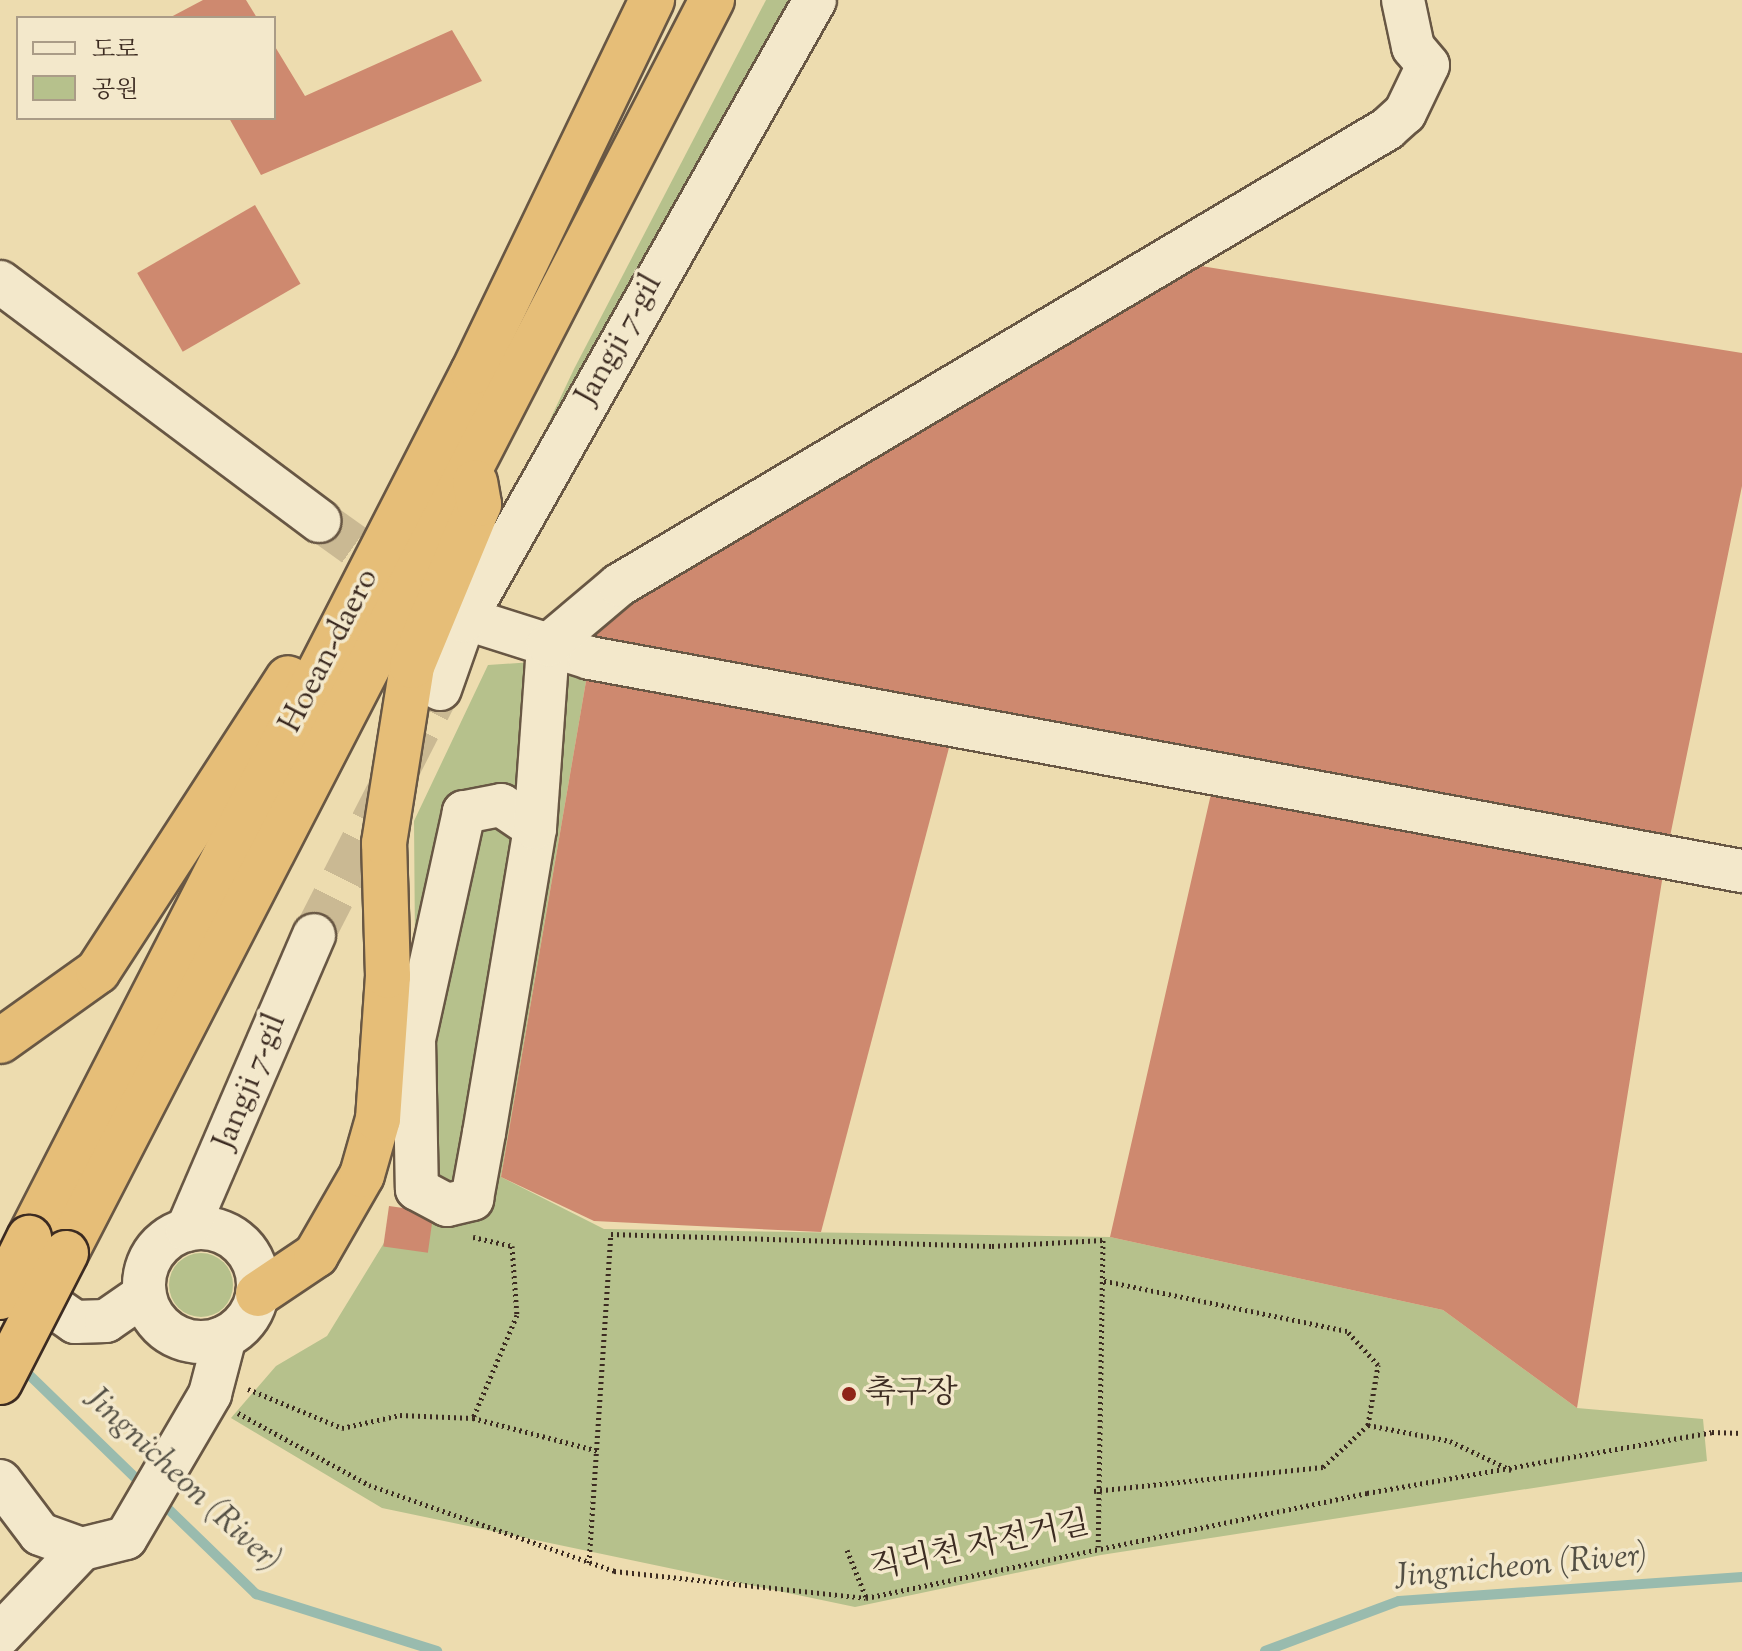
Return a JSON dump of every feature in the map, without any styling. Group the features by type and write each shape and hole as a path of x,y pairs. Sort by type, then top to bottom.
{"highway":[{"name":"Hoean-daero","path":"32,1253 419,479 652,0"},
{"name":"Hoean-daero","path":"0,1297 32,1253 471,456 628,166 712,0"},
{"path":"628,166 738,0"},
{"path":"258,1294 316,1255 362,1175 378,1119 388,976 384,843 412,666 479,504 471,456"},
{"path":"0,1041 98,971 288,676 383,502 419,479"},
{"path":"0,1382 32,1253"}],"street":[{"name":"Jangji 7-gil","path":"440,689 456,617 815,0"},
{"path":"535,828 501,805 464,812 414,1039 417,1189 447,1205 472,1199 535,828 548,645 619,585 1387,129 1405,113 1428,65 1413,47 1403,0"},
{"path":"0,282 320,521"},
{"path":"456,617 548,645 1742,871"},
{"name":"Jangji 7-gil","path":"187,1230 314,935"},
{"path":"0,1635 82,1549 126,1538 258,1294 257,1276 240,1244 225,1233 187,1230 156,1250 145,1294 106,1321 75,1322 46,1309 32,1253"},
{"path":"145,1294 171,1334 198,1342 212,1379"},
{"path":"0,1481 40,1534 82,1549"}],"path":[{"path":"447,1205 476,1240 512,1246 517,1315 473,1418"},
{"path":"589,1563 599,1451 611,1234 992,1246 1103,1240 1094,1491 1098,1547"},
{"path":"1094,1491 1323,1467 1368,1425 1378,1365 1347,1331 1101,1280"},
{"path":"212,1379 342,1428 400,1415 473,1418 599,1451"},
{"name":"직리천 자전거길","path":"212,1379 369,1485 589,1563 866,1598 1098,1547 1712,1432 1742,1433"},
{"path":"1368,1425 1450,1441 1512,1470"},
{"path":"847,1550 866,1598"}],"green space":[{"path":"766,0 799,0 474,580 574,369"},
{"path":"590,658 501,1177 604,1229 1110,1237 1443,1310 1577,1408 1703,1419 1707,1461 1101,1555 855,1607 382,1508 231,1418 276,1366 327,1336 417,1189 414,821 488,665"},
{"path":"201,1253 213,1255 224,1262 231,1273 231,1297 224,1308 213,1315 201,1317 189,1315 178,1308 171,1297 169,1285 171,1273 178,1262 189,1255"}],"building":[{"path":"203,0 246,0 256,16 173,16"},
{"path":"452,30 482,81 261,175 230,120 276,120 276,48 305,96"},
{"path":"255,205 300,284 183,352 137,273"},
{"path":"1170,261 1742,353 1742,486 1666,856 1577,1408 1443,1310 1110,1237 1216,772 548,645"},
{"path":"590,658 955,725 821,1232 594,1221 501,1177"},
{"path":"389,1206 434,1212 428,1253 383,1247"}],"waterway":[{"name":"Jingnicheon (River)","path":"19,1365 145,1487"},
{"name":"Jingnicheon (River)","path":"160,1501 256,1594 437,1651"},
{"name":"Jingnicheon (River)","path":"1265,1651 1399,1601 1742,1577"}],"tunnel":[{"path":"320,521 404,581"},
{"path":"314,935 440,689"}],"place":[{"name":"축구장","path":"849,1394"}]}
